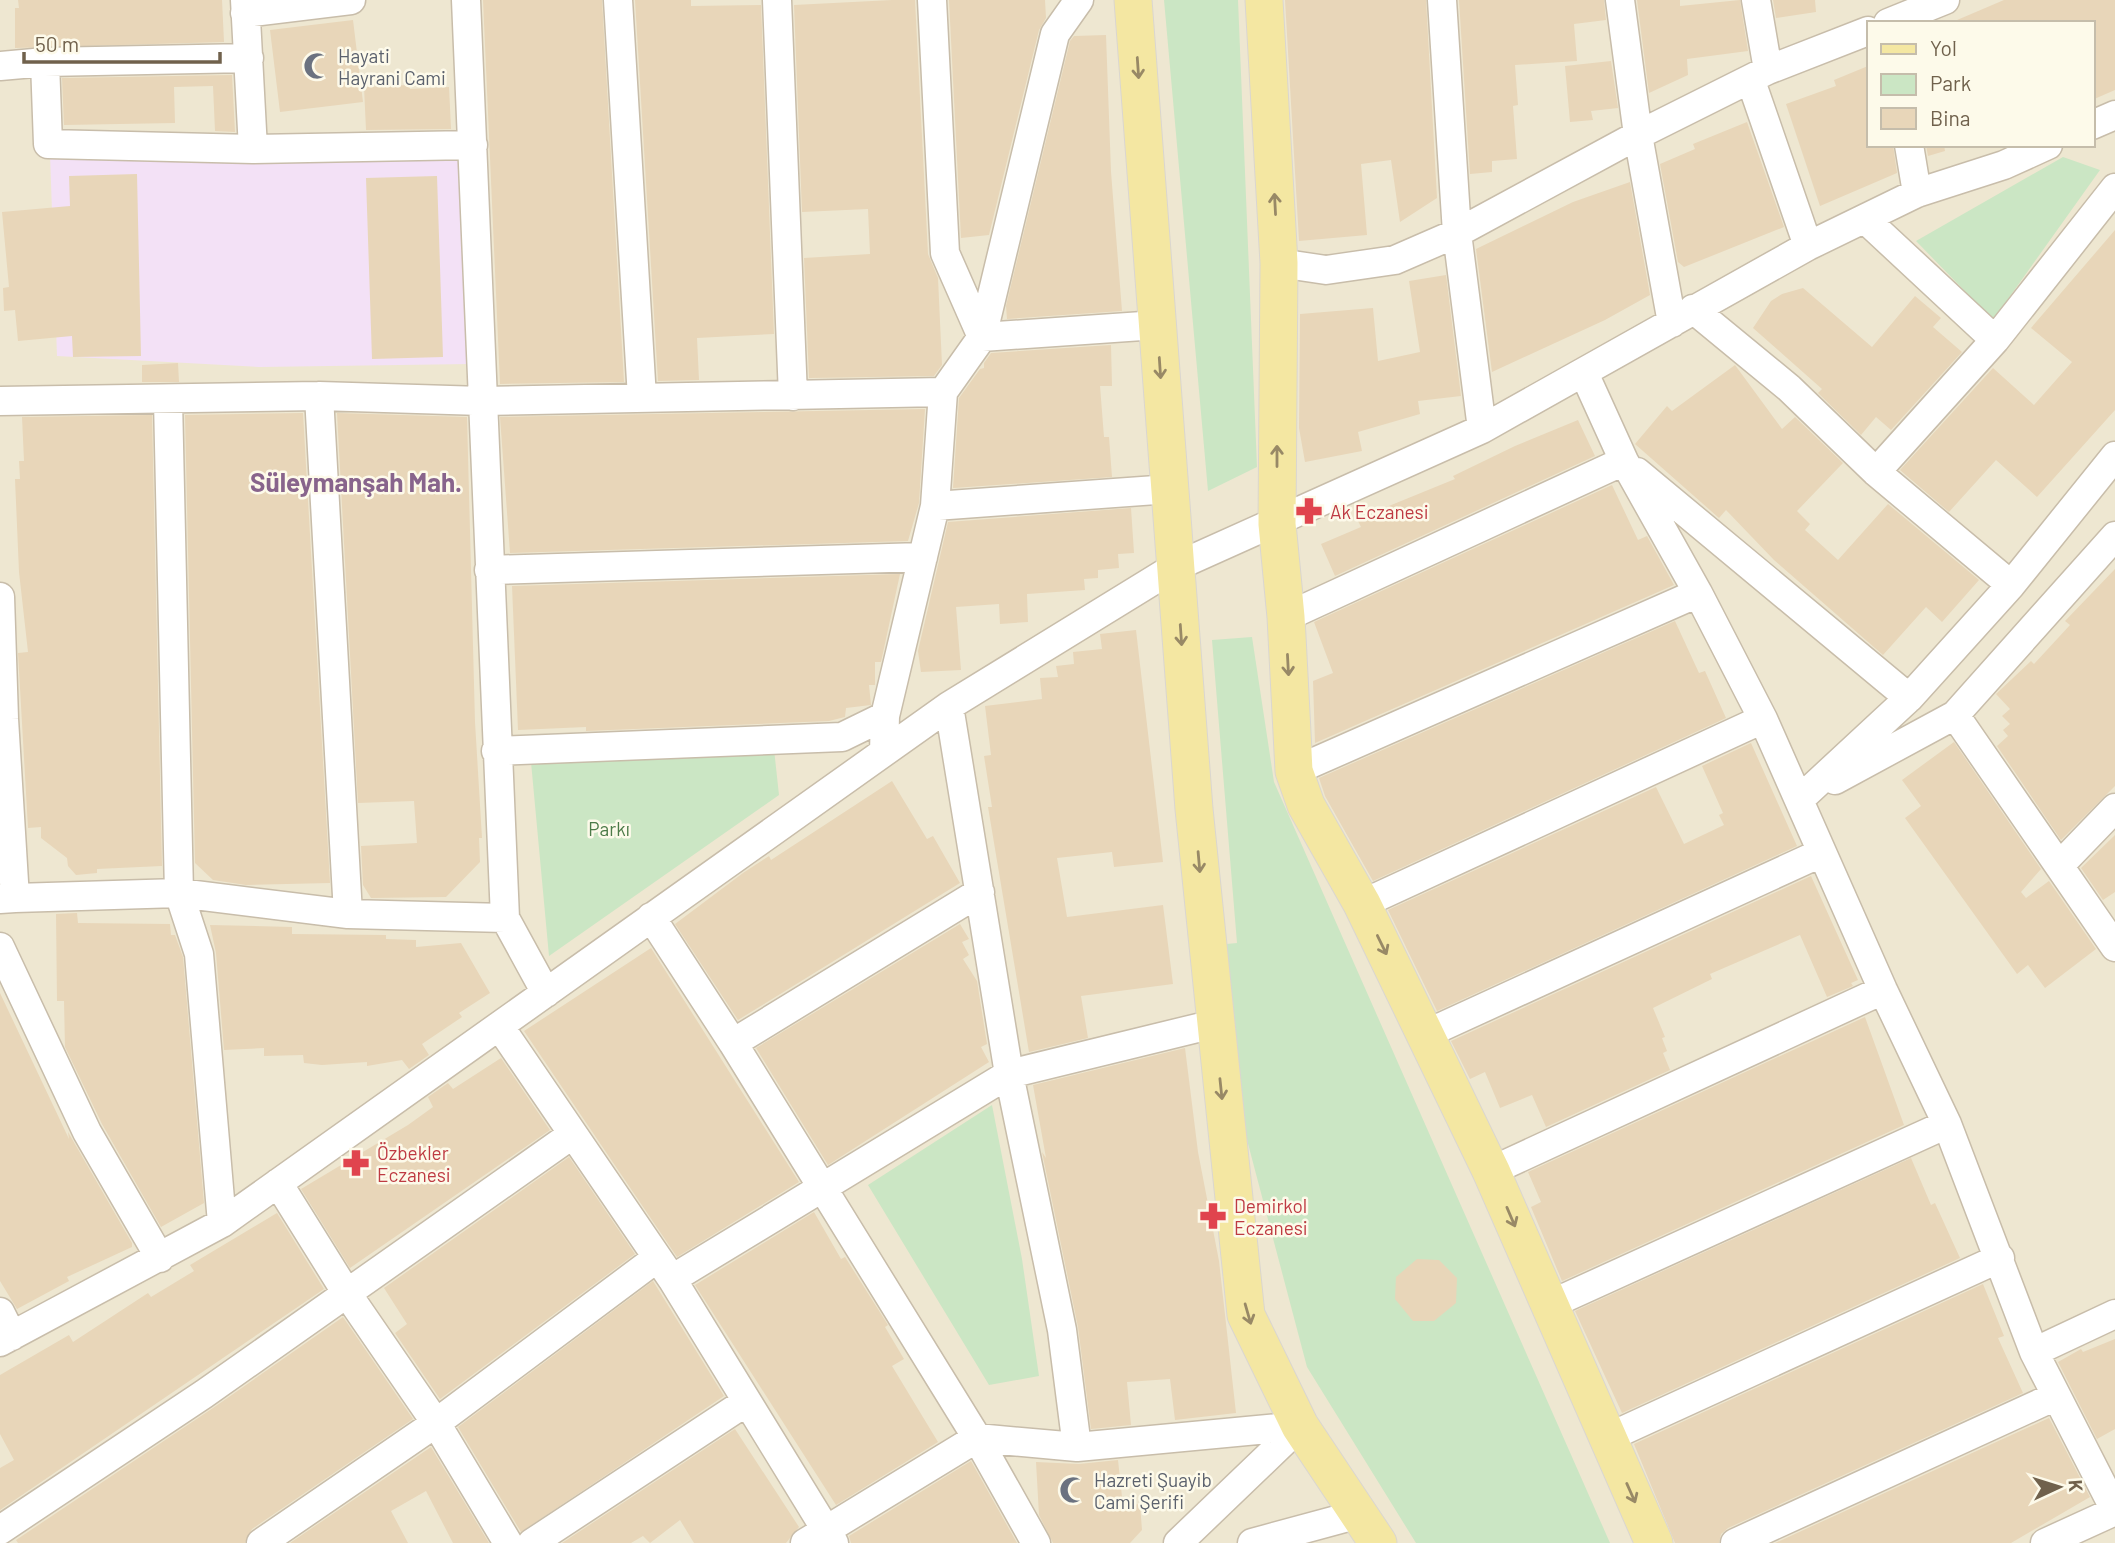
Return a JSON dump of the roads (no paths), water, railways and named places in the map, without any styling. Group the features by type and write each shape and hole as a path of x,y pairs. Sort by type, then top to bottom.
{"main road":[{"path":"1133,0 1175,567 1214,1024 1246,1315 1300,1426 1368,1528"},
{"path":"1264,0 1279,263 1277,524 1286,617 1294,771 1306,805 1362,904 1491,1171 1654,1543"}],"street":[{"path":"253,149 245,7 351,0"},
{"path":"466,0 505,918 546,993"},
{"path":"618,0 642,398"},
{"path":"777,0 793,396"},
{"path":"932,0 945,253 982,337"},
{"path":"884,752 885,716 935,506 943,392 982,337 1055,34 1079,0"},
{"path":"1442,0 1457,233 1482,429"},
{"path":"1620,0 1638,135 1683,316 1789,388 1876,472 2011,585"},
{"path":"1756,0 1759,76 1808,246"},
{"path":"1885,0 1888,21"},
{"path":"1893,21 1945,0"},
{"path":"1279,263 1326,270 1395,260 1457,233 1638,135 1759,76 1867,30"},
{"path":"0,66 45,62 249,58"},
{"path":"45,62 48,144 253,149 473,145"},
{"path":"2094,124 2115,115"},
{"path":"1909,147 1917,193"},
{"path":"4,1330 160,1258 222,1223 949,706 1175,567 1277,524 1482,429 1808,246 1917,193 2004,165 2044,147"},
{"path":"1876,472 1995,340 2115,188"},
{"path":"1865,219 1995,340"},
{"path":"982,337 1157,325"},
{"path":"1584,373 1624,461 1698,593 1763,719 1883,990 1947,1124 2035,1352 2115,1511 2045,1543"},
{"path":"0,401 319,396 482,401 943,392"},
{"path":"319,396 348,914"},
{"path":"168,400 179,893 200,954 222,1223"},
{"path":"1799,800 1909,698 2011,585 2115,456"},
{"path":"1286,617 1624,461"},
{"path":"1624,461 1909,698"},
{"path":"935,506 1170,489"},
{"path":"1799,800 1955,715 2115,536"},
{"path":"489,570 923,557"},
{"path":"1294,771 1698,593"},
{"path":"0,597 8,898 179,893 348,914 505,918"},
{"path":"949,706 1009,1074 1062,1330 1077,1447"},
{"path":"1955,715 2022,816 2060,864 2115,947"},
{"path":"496,751 842,737 885,716"},
{"path":"1362,904 1763,719"},
{"path":"2060,864 2115,808"},
{"path":"1426,1034 1821,853"},
{"path":"733,1042 980,892"},
{"path":"651,917 733,1042 820,1188 977,1438 1036,1543"},
{"path":"0,947 8,989 160,1258"},
{"path":"1491,1171 1883,990"},
{"path":"261,1543 665,1268 820,1188 1009,1074 1214,1024"},
{"path":"500,1027 665,1268 746,1402 822,1538 977,1438 1077,1447 1300,1426"},
{"path":"1549,1305 1947,1124"},
{"path":"0,1530 193,1402 573,1134"},
{"path":"278,1183 346,1292 436,1423 508,1543"},
{"path":"1607,1438 2000,1258"},
{"path":"2035,1352 2115,1314"},
{"path":"1735,1543 2056,1396"},
{"path":"532,1543 746,1402"},
{"path":"1178,1543 1300,1426"},
{"path":"1252,1543 1368,1528"}],"place":[{"name":"Hayati Hayrani Cami","path":"317,66"},
{"name":"Ak Eczanesi","path":"1309,511"},
{"name":"Özbekler Eczanesi","path":"356,1163"},
{"name":"Demirkol Eczanesi","path":"1213,1216"},
{"name":"Hazreti Şuayib Cami Şerifi","path":"1073,1490"}],"district":[{"name":"Süleymanşah Mah.","path":"356,481"}],"park label":[{"name":"Parkı","path":"609,828"}]}
